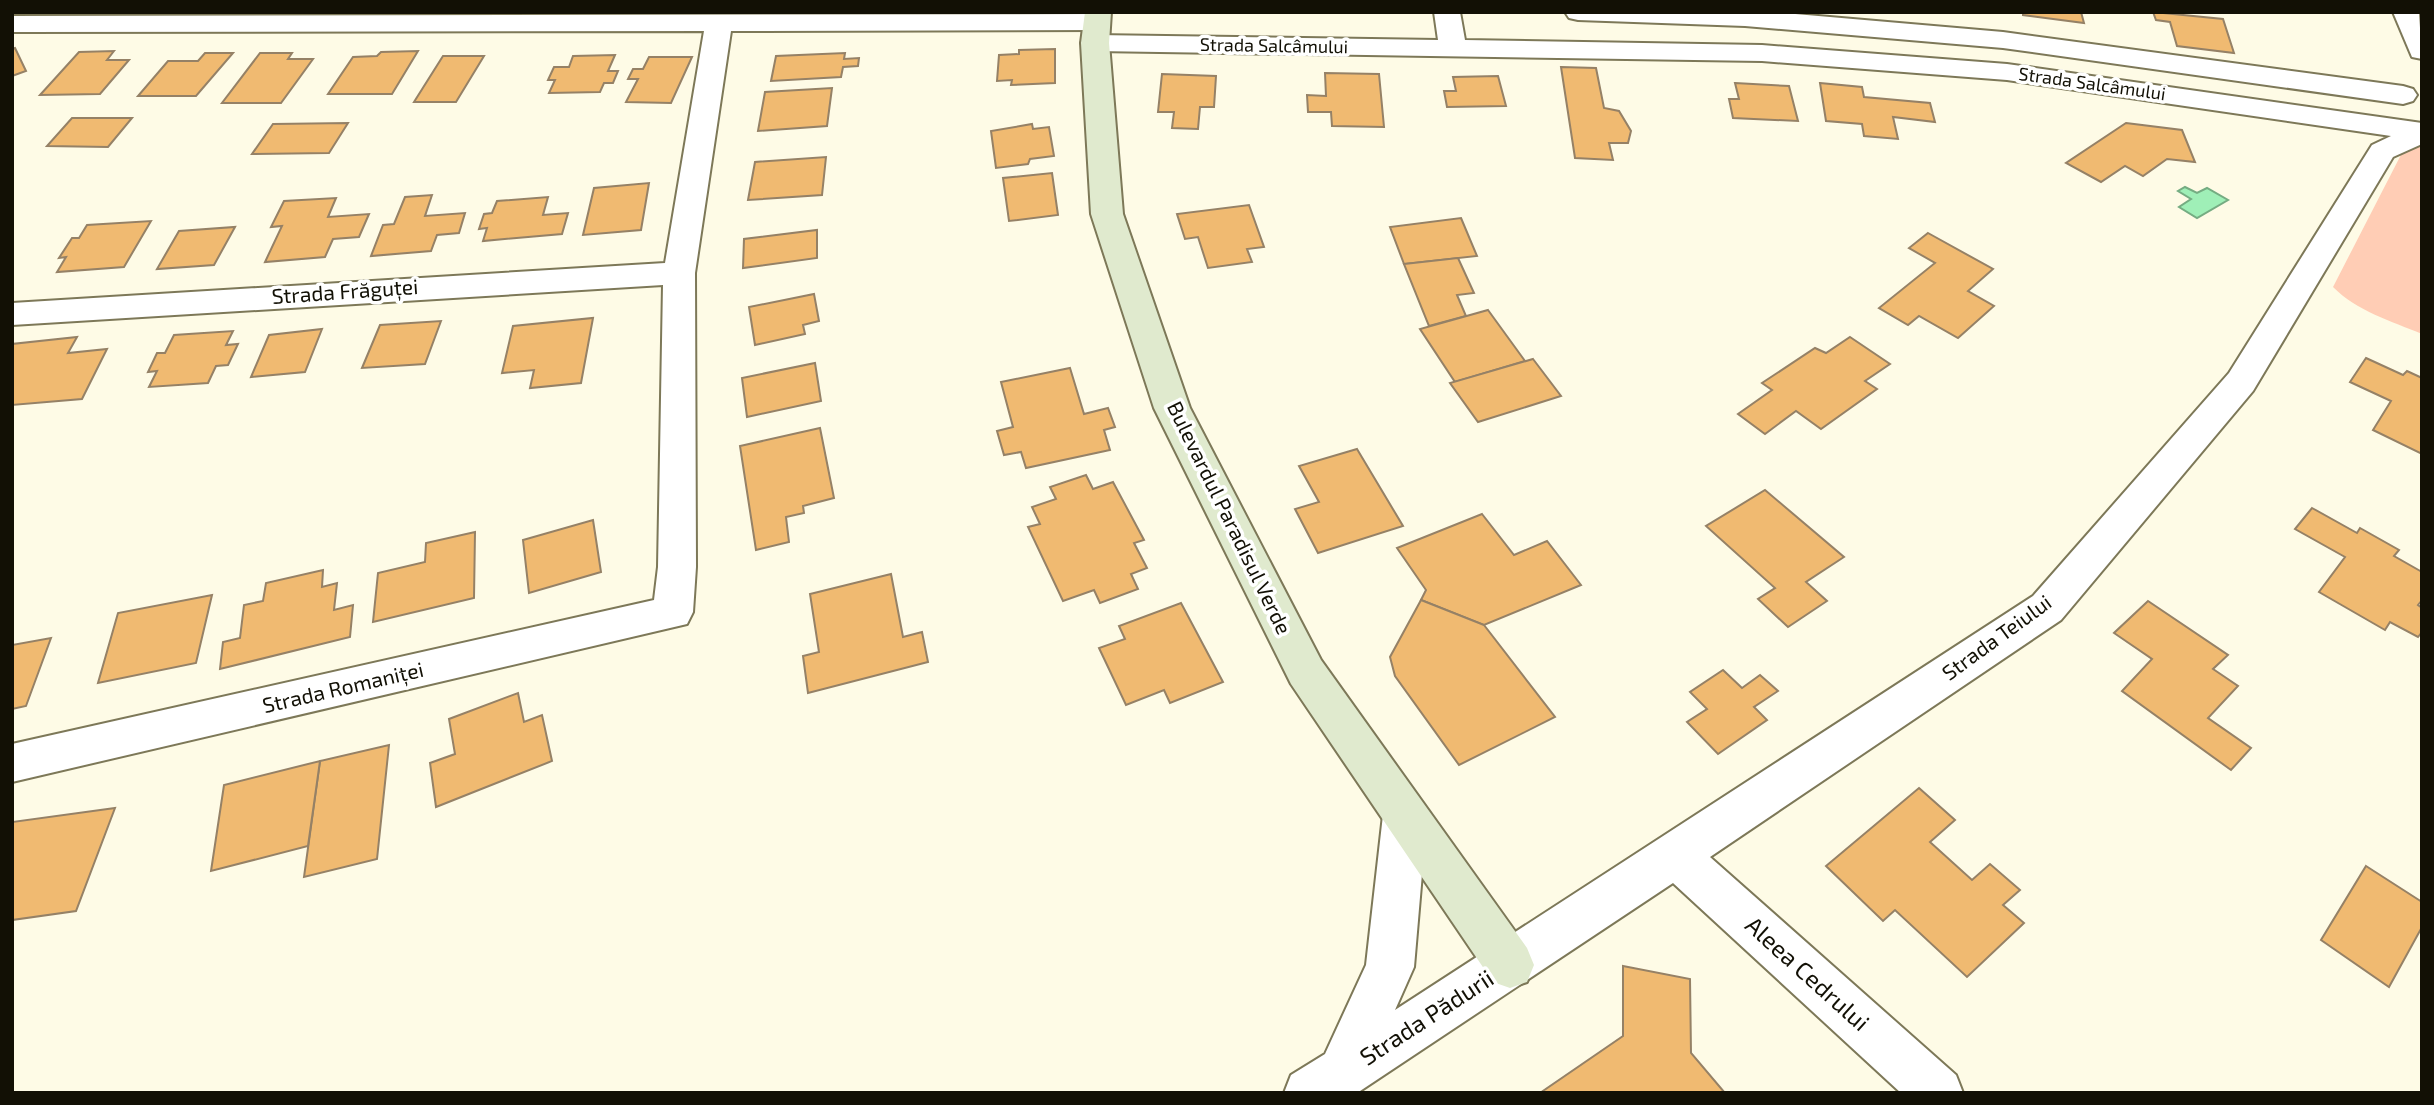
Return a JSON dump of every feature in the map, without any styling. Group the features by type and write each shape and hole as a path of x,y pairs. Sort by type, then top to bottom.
{"street":[{"path":"1447,12 1452,48"},
{"name":"Strada Salcâmului","path":"1578,12 1745,18 2003,40 2413,91"},
{"path":"2406,12 2422,51"},
{"path":"1745,18 1762,53"},
{"path":"678,273 719,23"},
{"name":"Strada Salcâmului","path":"12,24 719,23 1097,26 1452,48 1762,53 2007,72 2421,132"},
{"name":"Bulevardul Paradisul Verde","path":"1097,26 1107,214 1172,408 1306,672 1510,965"},
{"path":"2003,40 2007,72"},
{"path":"2413,91 2401,103 2403,112 2421,132"},
{"name":"Strada Teiului","path":"1510,965 2047,608 2241,382 2382,151 2421,132"},
{"name":"Strada Frăguței","path":"12,314 678,273"},
{"name":"Strada Romaniței","path":"12,763 673,612 677,567 678,273"},
{"path":"1325,1083 1390,967 1405,815"},
{"name":"Aleea Cedrului","path":"1676,856 1938,1093"},
{"name":"Strada Pădurii","path":"1325,1083 1510,965"}],"shaded area":[{"path":"2422,144 2422,334 2364,309 2333,287 2405,147"},
{"path":"2185,187 2197,193 2207,188 2228,200 2197,218 2179,207 2191,199 2178,191"}],"building":[{"path":"2023,12 2081,12 2084,23 2023,15"},
{"path":"2153,12 2223,19 2234,53 2177,46 2170,22 2156,20"},
{"path":"15,48 26,71 12,76 12,49"},
{"path":"1055,49 1055,83 1011,85 1012,80 997,81 999,55 1019,54 1019,50"},
{"path":"114,51 107,60 129,60 100,94 40,95 79,52"},
{"path":"418,51 392,94 328,94 353,57 377,56 381,52"},
{"path":"205,53 233,53 196,96 138,96 168,61 198,61"},
{"path":"260,53 292,53 288,59 313,59 281,103 222,103"},
{"path":"845,53 844,59 859,58 858,66 843,67 841,77 771,81 776,56"},
{"path":"615,55 608,71 618,71 613,83 604,83 600,92 549,93 555,80 548,80 554,67 569,67 573,56"},
{"path":"443,56 484,56 456,102 414,102"},
{"path":"649,57 692,57 671,103 626,102 638,79 628,79 633,69 643,69"},
{"path":"1561,67 1596,68 1604,108 1619,111 1631,131 1628,143 1609,143 1613,160 1575,158"},
{"path":"1325,73 1379,74 1384,127 1332,126 1331,112 1308,112 1307,95 1326,96"},
{"path":"1162,74 1216,76 1214,107 1200,107 1198,129 1172,128 1174,112 1158,112"},
{"path":"1498,76 1506,106 1447,107 1444,91 1456,91 1453,77"},
{"path":"1735,83 1789,86 1798,121 1733,118 1729,99 1739,99"},
{"path":"1820,83 1862,87 1864,97 1930,103 1935,122 1893,117 1898,139 1864,136 1862,124 1826,121"},
{"path":"832,88 827,126 758,131 765,92"},
{"path":"72,118 132,118 108,147 47,146"},
{"path":"348,123 329,153 252,154 273,124"},
{"path":"2126,123 2182,130 2195,162 2167,159 2143,176 2125,166 2101,182 2066,163"},
{"path":"1032,124 1033,129 1049,127 1054,156 1030,159 1028,164 996,168 991,131"},
{"path":"826,157 822,195 748,200 755,162"},
{"path":"1052,173 1058,215 1009,221 1003,178"},
{"path":"649,183 641,230 583,235 594,188"},
{"path":"432,195 425,216 465,213 459,233 437,235 431,251 371,256 383,225 394,224 405,197"},
{"path":"548,197 543,215 568,213 562,234 483,241 487,228 479,229 484,214 492,213 497,201"},
{"path":"336,198 328,217 369,214 359,237 333,239 325,257 265,262 282,226 271,227 284,201"},
{"path":"1249,205 1264,247 1247,249 1252,262 1208,268 1198,237 1185,239 1177,214"},
{"path":"1461,218 1477,256 1404,264 1390,227"},
{"path":"151,221 124,267 57,272 66,257 59,258 72,238 79,238 87,225"},
{"path":"235,227 214,265 157,269 179,231"},
{"path":"817,230 817,258 743,268 744,239"},
{"path":"1928,233 1993,269 1968,291 1994,306 1958,338 1919,316 1908,325 1879,308 1935,263 1909,248"},
{"path":"1458,258 1474,293 1457,295 1466,316 1429,326 1404,264"},
{"path":"814,294 819,321 803,325 805,334 755,345 749,307"},
{"path":"1488,310 1525,361 1455,382 1420,329"},
{"path":"593,318 581,383 530,388 534,370 502,373 513,326"},
{"path":"441,321 425,364 362,368 380,325"},
{"path":"322,329 305,372 251,377 269,335"},
{"path":"233,331 226,345 238,344 228,365 216,366 208,383 149,387 157,371 148,372 157,353 165,353 174,335"},
{"path":"77,337 68,353 107,349 82,399 12,405 12,344"},
{"path":"1850,337 1890,364 1865,381 1877,389 1821,429 1796,411 1765,434 1738,414 1772,390 1762,383 1815,348 1826,353"},
{"path":"2366,358 2403,375 2407,371 2422,378 2422,454 2373,430 2391,401 2350,382"},
{"path":"1533,359 1561,396 1478,422 1450,383"},
{"path":"815,363 821,401 747,417 742,378"},
{"path":"1070,368 1084,414 1108,408 1115,427 1104,430 1110,450 1026,468 1021,452 1004,455 997,431 1013,427 1001,382"},
{"path":"820,428 834,498 803,506 804,513 786,517 789,542 756,550 740,446"},
{"path":"1357,449 1403,526 1318,553 1295,509 1319,502 1299,466"},
{"path":"1086,475 1093,489 1113,482 1144,540 1134,543 1147,568 1131,574 1138,589 1100,603 1094,590 1063,601 1028,527 1040,524 1032,507 1056,499 1050,487"},
{"path":"1765,490 1844,557 1806,582 1827,601 1788,627 1758,599 1775,588 1706,526"},
{"path":"2312,508 2357,533 2360,528 2399,550 2394,556 2422,572 2422,600 2418,605 2422,608 2422,632 2418,637 2390,622 2385,630 2319,592 2345,557 2295,529"},
{"path":"1482,514 1514,555 1547,541 1581,585 1484,625 1421,600 1426,590 1397,548"},
{"path":"593,520 601,572 529,593 523,540"},
{"path":"475,532 474,598 373,622 378,573 425,562 426,543"},
{"path":"323,570 322,587 337,583 334,610 353,605 350,637 220,669 223,642 240,638 244,605 263,601 266,583"},
{"path":"891,574 903,637 922,632 928,662 808,693 803,656 819,652 810,594"},
{"path":"212,595 196,663 98,683 118,613"},
{"path":"1421,600 1484,625 1555,717 1459,765 1395,676 1390,657"},
{"path":"2148,601 2228,655 2213,669 2238,686 2208,718 2251,748 2231,770 2122,691 2152,659 2114,633"},
{"path":"1181,603 1223,682 1170,703 1164,690 1126,705 1099,648 1125,639 1119,626"},
{"path":"51,638 26,706 12,709 12,645"},
{"path":"1723,670 1742,688 1760,675 1778,691 1754,707 1767,720 1718,754 1687,722 1707,709 1690,692"},
{"path":"518,693 524,722 542,715 552,761 436,807 430,763 455,754 449,719"},
{"path":"389,745 377,859 304,877 320,761"},
{"path":"320,761 308,846 211,871 224,785"},
{"path":"1919,788 1955,820 1930,842 1972,880 1990,864 2020,890 2003,905 2024,923 1967,977 1895,910 1883,921 1826,866"},
{"path":"115,808 76,911 12,920 12,822"},
{"path":"2366,866 2422,902 2422,927 2389,987 2321,940"},
{"path":"1623,966 1690,979 1691,1053 1725,1093 1540,1093 1623,1036"}]}
